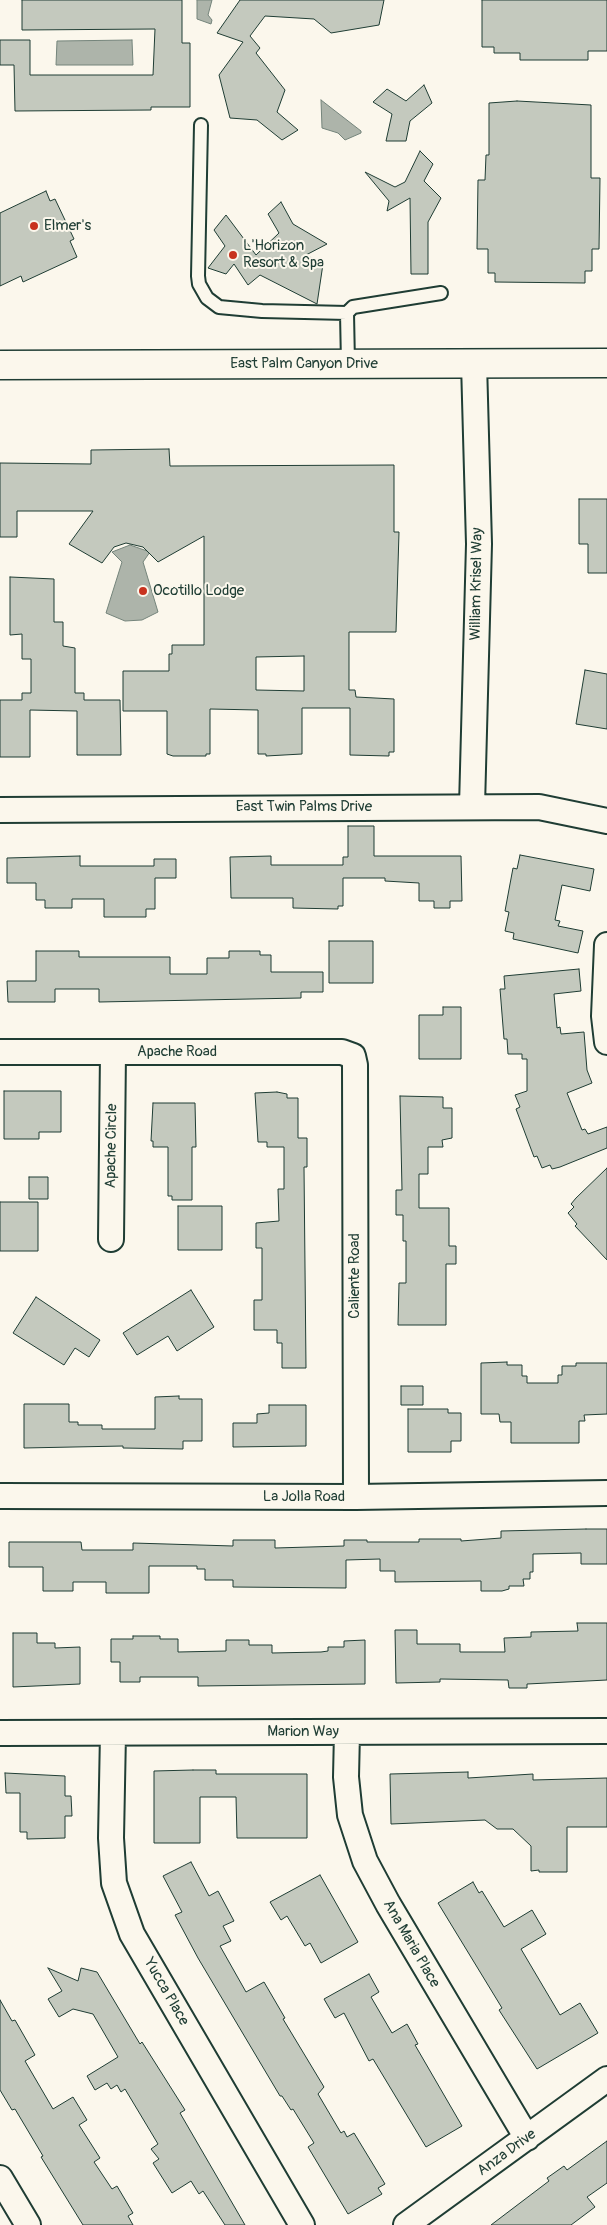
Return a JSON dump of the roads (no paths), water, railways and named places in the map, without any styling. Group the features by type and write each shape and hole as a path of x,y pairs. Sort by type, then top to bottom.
{"main road":[{"name":"East Palm Canyon Drive","path":"0,365 607,363"}],"street":[{"name":"William Krisel Way","path":"472,806 479,544 474,363"},
{"name":"East Twin Palms Drive","path":"0,810 539,807 607,821"},
{"path":"607,945 604,1007 607,1042"},
{"name":"Apache Road","path":"0,1052 342,1052 353,1056"},
{"name":"Apache Circle","path":"110,1239 112,1052"},
{"name":"Caliente Road","path":"353,1056 355,1074 356,1497"},
{"name":"La Jolla Road","path":"0,1496 356,1497 607,1493"},
{"name":"Marion Way","path":"0,1733 607,1731"},
{"name":"Ana Maria Place","path":"347,1732 346,1776 350,1815 365,1861 388,1904 527,2138"},
{"name":"Yucca Place","path":"113,1734 111,1838 114,1883 132,1934 302,2225"},
{"name":"Anza Drive","path":"406,2225 607,2079"},
{"path":"0,2178 28,2225"}],"lane":[{"path":"201,124 198,284 207,298 219,307 262,311 347,313"},
{"path":"348,364 347,313 353,307 441,293"}],"place":[{"name":"Elmer's","path":"34,226"},
{"name":"L'Horizon Resort & Spa","path":"233,255"},
{"name":"Ocotillo Lodge","path":"143,591"}]}
